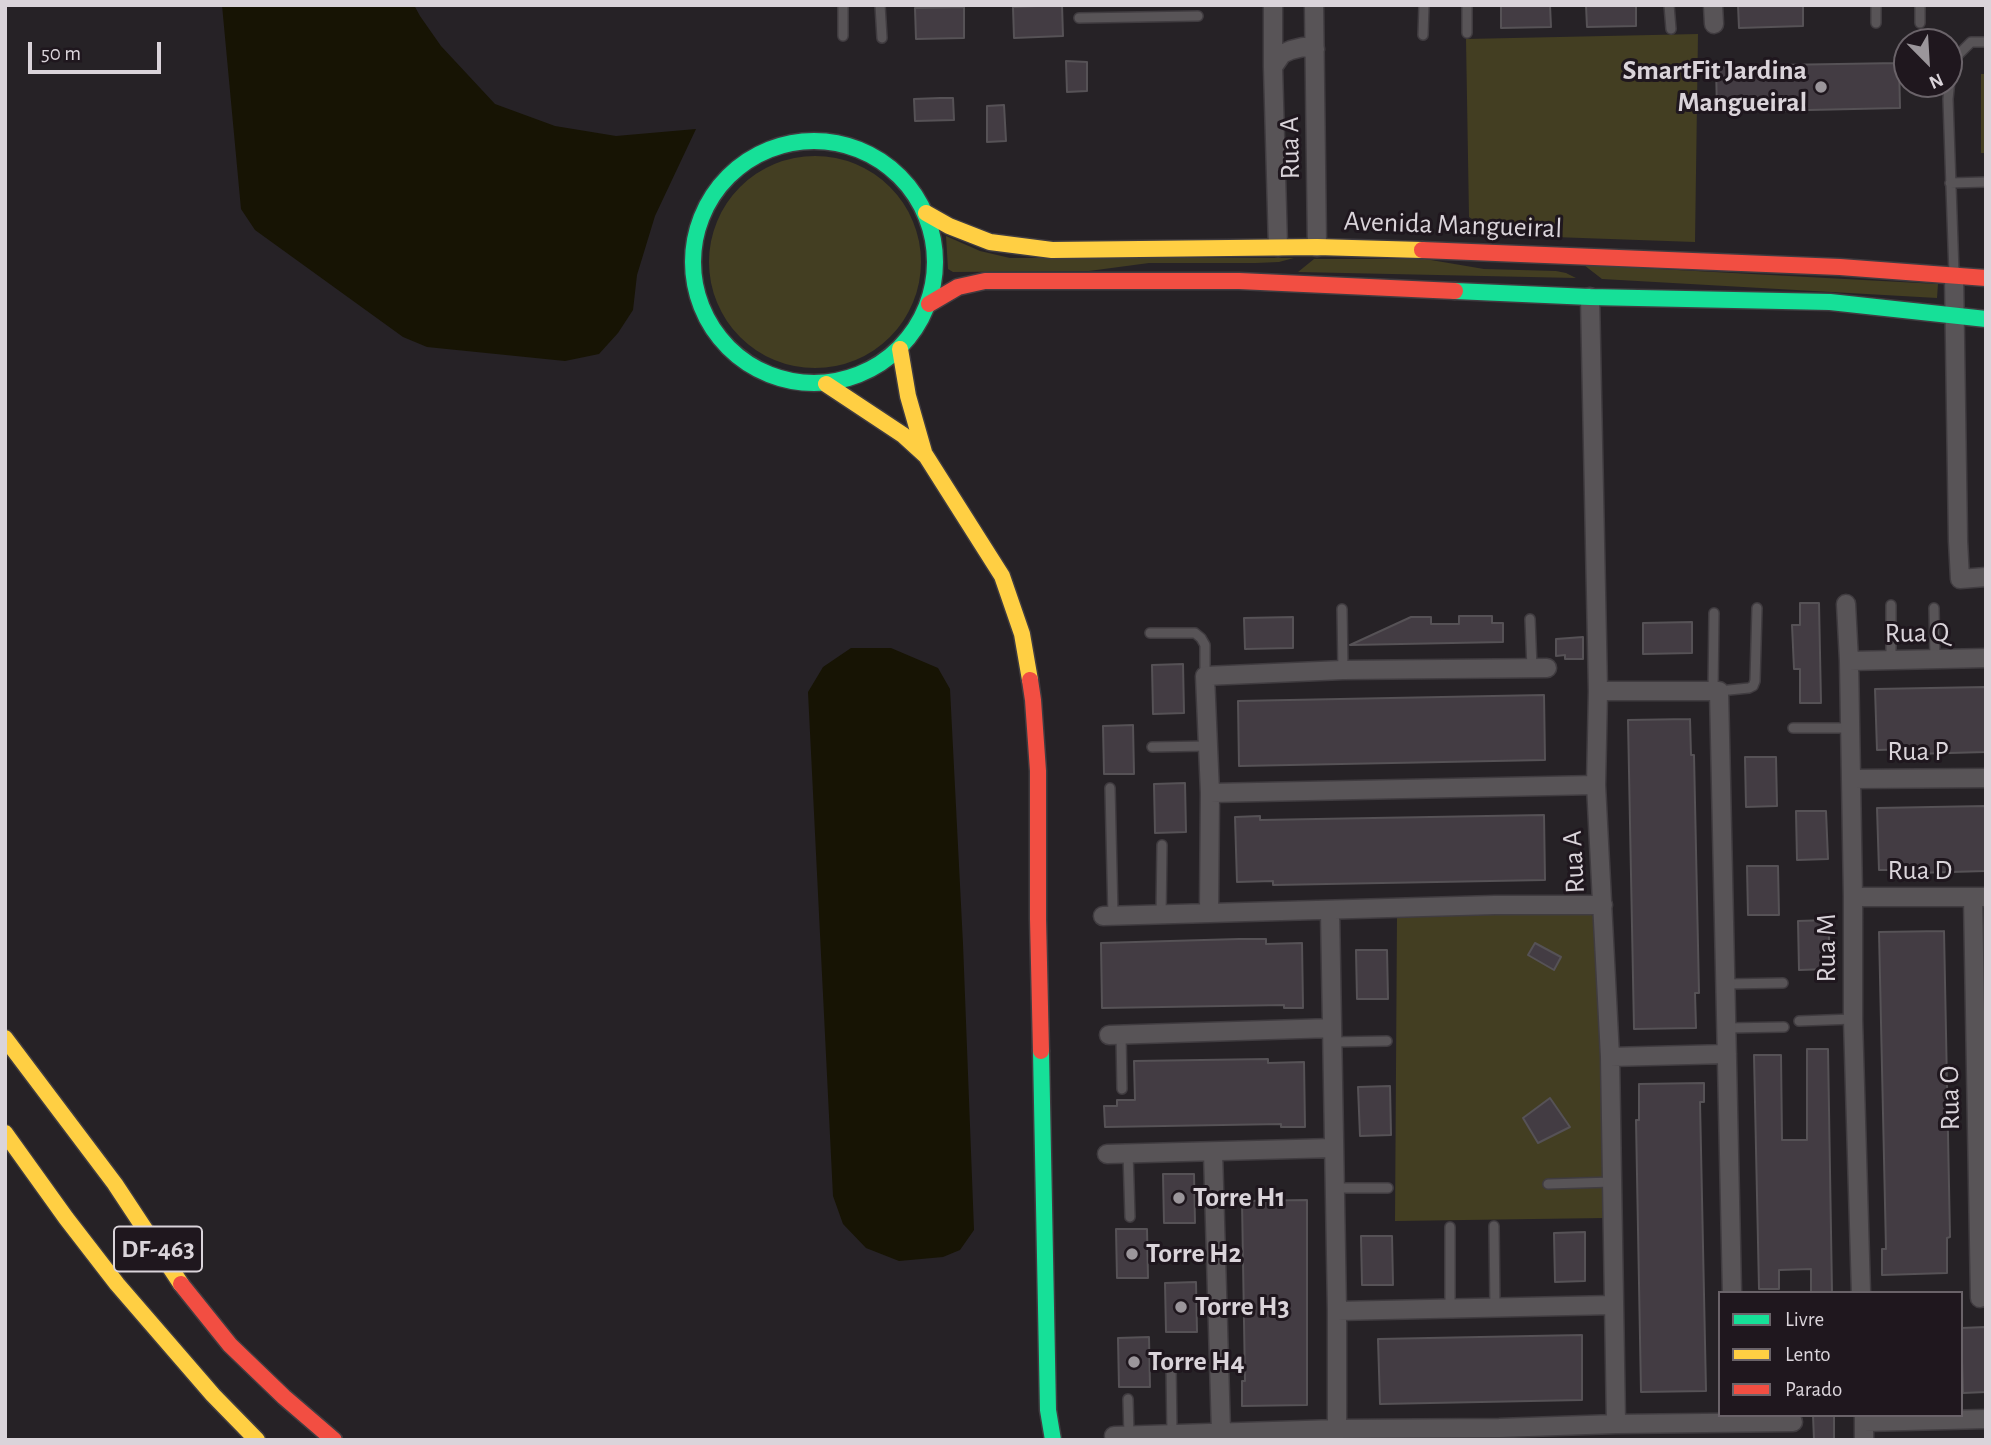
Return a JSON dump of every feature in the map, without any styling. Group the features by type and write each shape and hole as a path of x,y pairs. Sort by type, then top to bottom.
{"street":[{"name":"Rua A","path":"1273,5 1278,247"},
{"name":"Rua A","path":"1314,5 1317,247"},
{"path":"1713,5 1714,24"},
{"path":"1273,67 1282,54 1291,50 1303,47 1315,49"},
{"path":"831,142 870,154 903,179 926,213 934,243 935,274 929,304 900,349 866,373 826,383 785,381 747,365 716,337 697,301 691,261 699,220 720,184 751,158 790,143 831,142"},
{"name":"Avenida Mangueiral","path":"926,213 949,226 990,242 1052,250 1317,247 1840,267 1986,278"},
{"path":"1239,281 1292,264 1317,247"},
{"path":"1566,255 1585,284"},
{"path":"1826,290 1840,267"},
{"path":"1954,275 1960,579 1986,578"},
{"path":"929,304 958,287 985,281 1585,284 1826,290 1954,316 1986,318"},
{"name":"Rua A","path":"1585,284 1598,691 1597,785 1610,1057 1616,1424"},
{"path":"900,349 908,396 926,456"},
{"path":"826,383 903,435 926,456 1002,576 1022,634 1033,699 1038,771 1038,919 1048,1410 1053,1440"},
{"name":"Rua M","path":"1846,604 1852,779 1853,1019 1861,1291"},
{"name":"Rua Q","path":"1849,661 1986,658"},
{"path":"1209,913 1210,793 1205,676 1343,670 1539,668"},
{"path":"1598,691 1716,691 1726,984 1732,1291"},
{"name":"Rua P","path":"1852,779 1986,778"},
{"path":"1210,793 1597,785"},
{"name":"Rua D","path":"1853,897 1979,897"},
{"name":"Rua O","path":"1979,897 1983,1298"},
{"path":"1108,916 1495,905 1603,905"},
{"path":"1330,911 1337,1429"},
{"path":"1115,1035 1332,1035"},
{"name":"DF-463","path":"5,1038 115,1184 177,1279 230,1345 334,1440"},
{"path":"1610,1057 1727,1054"},
{"name":"DF-463","path":"5,1133 117,1284 213,1395 257,1440"},
{"path":"1107,1154 1333,1148"},
{"path":"1213,1152 1221,1433"},
{"path":"1963,1299 1983,1298"},
{"path":"1337,1311 1613,1305"},
{"path":"1035,1439 1048,1410"},
{"path":"1124,1437 1337,1429 1499,1434 1616,1424 1735,1419 1793,1423"},
{"path":"1864,1426 1986,1419"}],"lane":[{"path":"842,5 843,36"},
{"path":"880,5 882,38"},
{"path":"1141,5 1142,17"},
{"path":"1423,5 1423,35"},
{"path":"1467,5 1467,33"},
{"path":"1669,5 1671,29"},
{"path":"1876,5 1877,23"},
{"path":"1920,5 1920,23"},
{"path":"1079,18 1198,16"},
{"path":"1954,275 1948,99 1951,70 1957,56 1971,42 1986,42"},
{"path":"1950,183 1986,182"},
{"path":"1891,606 1891,660"},
{"path":"1714,613 1716,691 1749,688 1755,681 1757,608"},
{"path":"1934,608 1935,659"},
{"path":"1342,609 1343,670"},
{"path":"1530,619 1539,668"},
{"path":"1150,633 1195,633 1205,645 1205,676"},
{"path":"1793,728 1850,729"},
{"path":"1152,747 1207,746"},
{"path":"1108,916 1110,788"},
{"path":"1161,915 1162,845"},
{"path":"1726,984 1783,983"},
{"path":"1799,1021 1853,1019"},
{"path":"1727,1028 1784,1027"},
{"path":"1115,1035 1122,1090"},
{"path":"1332,1035 1387,1041"},
{"path":"1128,1153 1130,1217"},
{"path":"1548,1184 1612,1182"},
{"path":"1334,1188 1388,1188"},
{"path":"1494,1226 1495,1307"},
{"path":"1450,1227 1450,1309"},
{"path":"1169,1436 1171,1365"},
{"path":"1124,1437 1128,1399"}],"shaded area":[{"path":"222,5 414,5 441,46 495,104 555,126 616,136 696,129 655,216 637,275 633,310 618,333 599,354 565,361 427,347 403,337 255,230 241,209"},
{"path":"1698,34 1695,242 1497,235 1469,217 1466,39"},
{"path":"1981,74 1986,74 1986,153 1981,153"},
{"path":"815,156 856,164 890,187 913,221 921,262 913,303 890,337 856,360 815,368 774,360 740,337 717,303 709,262 717,221 740,187 774,164"},
{"path":"946,236 980,251 1010,258 1294,258 1256,263 1149,263 1089,271 953,272 948,269"},
{"path":"1314,259 1425,259 1484,269 1556,271 1576,278 1298,272"},
{"path":"1584,265 1938,284 1937,298 1602,279"},
{"path":"851,648 891,648 938,668 950,689 974,1230 960,1250 943,1257 899,1261 866,1248 843,1224 833,1196 808,692 823,667"},
{"path":"1586,912 1595,917 1600,926 1605,1218 1395,1221 1397,915"}],"building":[{"path":"1062,5 1063,36 1014,38 1013,7"},
{"path":"1501,5 1550,5 1551,27 1501,28"},
{"path":"1586,5 1636,5 1636,26 1587,27"},
{"path":"1738,5 1803,5 1803,26 1739,28"},
{"path":"964,7 964,38 916,39 915,8"},
{"path":"1066,61 1087,62 1087,91 1067,92"},
{"path":"1893,63 1893,98 1900,98 1900,108 1717,112 1716,66"},
{"path":"953,98 954,120 915,121 914,99"},
{"path":"1004,105 1006,141 987,142 987,106"},
{"path":"1800,603 1819,603 1821,703 1800,703 1800,669 1794,669 1792,625 1800,625"},
{"path":"1459,616 1492,616 1492,623 1503,623 1503,642 1350,645 1411,617 1431,617 1431,624 1459,624"},
{"path":"1293,617 1293,648 1245,649 1244,618"},
{"path":"1692,622 1692,653 1643,654 1643,623"},
{"path":"1583,637 1583,659 1556,656 1556,639"},
{"path":"1183,664 1184,713 1153,714 1152,665"},
{"path":"1986,687 1986,752 1913,754 1913,749 1877,750 1875,689"},
{"path":"1544,695 1545,760 1239,766 1238,701"},
{"path":"1690,719 1691,755 1694,755 1699,993 1695,993 1696,1028 1634,1029 1628,720"},
{"path":"1133,725 1134,774 1104,774 1103,726"},
{"path":"1745,757 1776,757 1777,806 1746,807"},
{"path":"1185,783 1186,832 1155,833 1154,784"},
{"path":"1986,806 1986,871 1915,873 1915,870 1879,870 1877,808"},
{"path":"1796,811 1826,811 1828,859 1797,860"},
{"path":"1544,815 1545,880 1273,885 1273,881 1237,882 1235,817 1260,816 1260,820"},
{"path":"1747,866 1778,866 1779,915 1748,915"},
{"path":"1829,920 1829,969 1799,970 1798,921"},
{"path":"1944,931 1950,1237 1947,1238 1947,1273 1882,1275 1882,1249 1886,1249 1879,932"},
{"path":"1266,939 1266,944 1302,943 1303,1008 1284,1008 1284,1005 1102,1008 1101,943"},
{"path":"1535,943 1561,957 1554,970 1528,955"},
{"path":"1356,950 1387,950 1388,999 1357,999"},
{"path":"1807,1049 1828,1049 1832,1291 1811,1291 1811,1269 1779,1270 1779,1289 1759,1289 1754,1055 1781,1055 1782,1140 1807,1140"},
{"path":"1268,1059 1268,1063 1304,1062 1305,1127 1281,1127 1281,1124 1105,1127 1104,1106 1117,1106 1117,1100 1135,1100 1134,1061"},
{"path":"1704,1083 1704,1102 1700,1102 1706,1391 1641,1392 1636,1120 1639,1120 1639,1084"},
{"path":"1390,1086 1391,1135 1360,1136 1358,1087"},
{"path":"1550,1098 1570,1127 1538,1143 1523,1118"},
{"name":"Torre H1","path":"1163,1174 1194,1174 1195,1223 1164,1223"},
{"path":"1307,1200 1307,1405 1242,1406 1242,1381 1245,1381 1242,1201"},
{"name":"Torre H2","path":"1116,1229 1147,1229 1148,1278 1117,1278"},
{"path":"1585,1232 1585,1281 1555,1282 1554,1233"},
{"path":"1361,1236 1392,1236 1393,1285 1362,1285"},
{"name":"Torre H3","path":"1196,1282 1197,1332 1166,1332 1165,1283"},
{"path":"1986,1327 1986,1392 1963,1393 1963,1328"},
{"path":"1582,1335 1582,1400 1380,1404 1378,1339"},
{"name":"Torre H4","path":"1149,1337 1150,1387 1119,1387 1118,1338"},
{"path":"1813,1417 1834,1417 1834,1440 1814,1440"}],"traffic: fast":[{"path":"802,141 826,141 871,155 900,176 915,195 926,216 933,238 935,262 933,286 926,308 915,329 900,348 871,369 849,378 826,383 802,383 757,369 737,356 720,339 707,319 698,297 693,274 693,250 707,205 720,185 737,168 757,155 779,146 802,141"},
{"path":"1455,291 1830,302 1986,319"},
{"path":"1041,1051 1048,1410 1053,1440"}],"traffic: slow":[{"path":"926,213 949,226 990,242 1052,250 1317,247 1422,250"},
{"path":"900,349 908,396 924,452"},
{"path":"826,384 903,435 926,456 1002,576 1022,634 1030,680"},
{"path":"5,1038 115,1184 181,1284"},
{"path":"5,1133 117,1284 213,1395 257,1440"}],"traffic: jam":[{"path":"1422,250 1840,267 1986,278"},
{"path":"929,304 958,287 985,281 1239,281 1455,291"},
{"path":"1030,680 1038,771 1041,1051"},
{"path":"181,1284 230,1345 334,1440"}],"place":[{"name":"SmartFit Jardina Mangueiral","path":"1821,87"},
{"name":"Torre H1","path":"1179,1198"},
{"name":"Torre H2","path":"1132,1254"},
{"name":"Torre H3","path":"1181,1307"},
{"name":"Torre H4","path":"1134,1362"}]}
